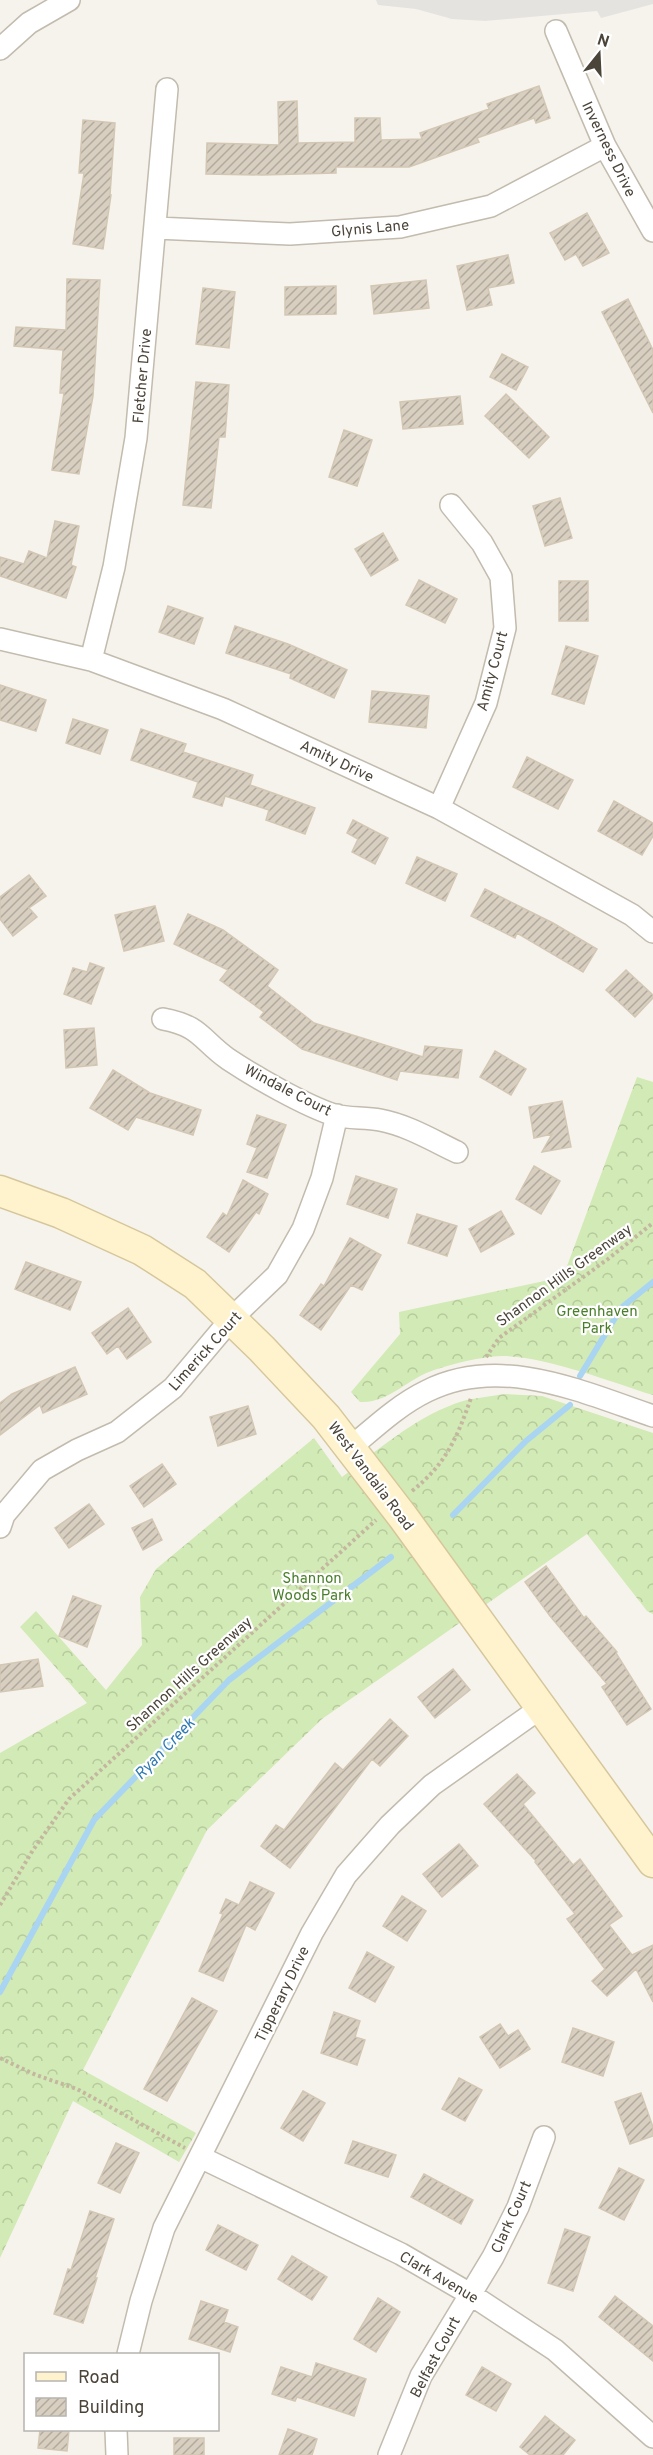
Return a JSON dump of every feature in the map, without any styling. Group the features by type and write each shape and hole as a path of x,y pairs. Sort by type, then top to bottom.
{"main road":[{"name":"West Vandalia Road","path":"0,1191 61,1214 142,1250 195,1284 232,1318 326,1417 394,1506 653,1861"}],"street":[{"path":"0,49 29,23 69,0"},
{"name":"Inverness Drive","path":"556,31 605,146 653,231"},
{"name":"Fletcher Drive","path":"91,660 114,567 136,438 156,228 166,88"},
{"name":"Glynis Lane","path":"156,228 290,234 400,228 491,206 605,146"},
{"name":"Amity Court","path":"439,808 486,703 505,628 501,577 482,543 451,505"},
{"name":"Amity Drive","path":"0,639 91,660 223,709 439,808 632,915 653,932"},
{"name":"Windale Court","path":"163,1019 182,1023 202,1035 227,1059 309,1105 337,1115 380,1120 411,1130 457,1152"},
{"name":"Limerick Court","path":"0,1527 4,1515 42,1470 77,1450 117,1432 173,1389 232,1318 277,1275 303,1229 322,1178 337,1115"},
{"path":"350,1448 397,1409 428,1390 464,1378 507,1375 544,1380 653,1416"},
{"name":"Tipperary Drive","path":"128,2353 141,2301 164,2228 312,1933 346,1875 390,1825 432,1785 542,1707"},
{"name":"Clark Court","path":"470,2294 493,2257 518,2207 544,2137"},
{"name":"Clark Avenue","path":"200,2157 401,2254 470,2294 555,2350 653,2437"},
{"name":"Belfast Court","path":"389,2455 421,2376 470,2294"},
{"path":"116,2431 117,2455"}],"path":[{"name":"Shannon Hills Greenway","path":"0,1905 33,1850 69,1799 358,1535 431,1477 446,1457 463,1421 486,1357 499,1338 608,1259 653,1223"},
{"path":"0,2058 36,2076 77,2089 200,2157"}],"green space":[{"name":"Greenhaven Park","path":"637,1077 653,1082 653,1395 558,1365 502,1356 468,1361 434,1370 389,1395 370,1402 360,1402 351,1392 400,1334 399,1312 563,1277"},
{"name":"Shannon Woods Park","path":"504,1394 542,1396 653,1433 653,1614 647,1611 587,1534 322,1719 207,1830 83,2070 196,2133 179,2162 73,2101 0,2258 0,1753 87,1703 20,1627 36,1611 106,1690 142,1645 140,1597 156,1569 314,1438 342,1477 424,1418 466,1400"}],"shaded area":[{"path":"376,0 653,0 653,4 601,18 597,11 485,21 452,19 416,9 378,5"}],"building":[{"path":"539,86 550,118 536,123 534,118 477,138 479,142 409,167 336,167 336,173 206,174 207,143 279,145 278,102 297,101 298,143 355,142 355,118 380,118 381,140 422,139 420,133 489,109 487,104"},
{"path":"83,120 115,123 111,195 103,249 73,244 84,173 79,173"},
{"path":"587,213 609,253 583,266 576,254 565,260 550,233"},
{"path":"508,255 514,283 488,288 492,305 467,310 457,266"},
{"path":"67,279 100,280 93,396 79,474 52,470 64,393 60,393 63,350 14,346 16,327 66,330"},
{"path":"426,280 429,308 374,314 371,286"},
{"path":"336,286 336,314 285,315 285,287"},
{"path":"203,288 235,292 229,348 196,344"},
{"path":"628,299 653,350 653,413 602,312"},
{"path":"502,354 528,367 516,390 490,377"},
{"path":"196,382 229,385 225,437 219,437 211,508 183,505"},
{"path":"506,394 549,437 529,458 485,416"},
{"path":"460,396 463,424 403,429 400,402"},
{"path":"344,430 372,440 357,486 329,477"},
{"path":"560,498 572,538 545,546 533,506"},
{"path":"55,521 79,526 71,565 76,567 66,598 0,576 0,557 24,564 29,551 47,558"},
{"path":"383,533 398,560 371,576 355,549"},
{"path":"419,580 457,599 445,623 406,605"},
{"path":"559,581 588,581 588,621 559,621"},
{"path":"168,606 203,618 194,644 159,632"},
{"path":"235,626 288,644 347,670 334,698 290,678 291,674 226,653"},
{"path":"566,646 598,656 584,704 552,694"},
{"path":"0,685 46,700 36,731 0,720"},
{"path":"372,691 429,696 426,728 369,722"},
{"path":"73,719 108,730 100,754 66,743"},
{"path":"141,729 186,744 183,752 253,775 250,785 315,808 305,834 266,820 269,810 225,796 222,806 193,797 198,782 131,760"},
{"path":"527,757 573,780 558,809 513,787"},
{"path":"614,801 653,823 653,836 642,855 598,831"},
{"path":"353,820 388,838 375,864 352,852 358,839 347,833"},
{"path":"417,857 457,874 445,901 406,883"},
{"path":"29,875 46,896 29,908 37,917 13,936 0,919 0,897"},
{"path":"485,889 553,923 597,949 583,972 517,933 515,938 471,916"},
{"path":"155,906 164,941 124,951 115,915"},
{"path":"188,914 223,930 278,970 267,986 314,1023 423,1057 425,1046 462,1050 458,1078 400,1071 397,1080 302,1049 260,1017 264,1012 220,980 228,970 174,944"},
{"path":"90,963 104,968 91,1004 64,994 73,968 87,972"},
{"path":"626,970 653,995 653,998 635,1017 606,990"},
{"path":"94,1028 97,1065 66,1068 64,1030"},
{"path":"495,1051 526,1069 511,1095 480,1077"},
{"path":"113,1070 150,1093 201,1110 193,1135 136,1117 128,1130 90,1108"},
{"path":"562,1101 571,1147 542,1152 552,1134 534,1138 529,1107"},
{"path":"257,1115 286,1125 267,1178 247,1172 257,1148 247,1144"},
{"path":"534,1166 560,1181 541,1214 516,1199"},
{"path":"356,1176 397,1189 388,1218 347,1204"},
{"path":"243,1180 268,1194 259,1214 256,1212 229,1252 207,1237 223,1213 227,1216"},
{"path":"501,1211 514,1234 481,1252 469,1229"},
{"path":"417,1214 457,1226 447,1256 408,1243"},
{"path":"350,1238 381,1255 362,1290 351,1285 321,1330 300,1315 321,1284 324,1286"},
{"path":"26,1262 81,1282 70,1310 15,1289"},
{"path":"128,1308 151,1342 127,1359 118,1346 107,1354 92,1333"},
{"path":"75,1367 87,1394 43,1413 40,1405 0,1435 0,1403 12,1394"},
{"path":"248,1406 256,1434 218,1446 210,1417"},
{"path":"162,1464 176,1484 144,1507 130,1486"},
{"path":"89,1504 104,1524 69,1548 55,1528"},
{"path":"152,1519 162,1540 143,1550 132,1528"},
{"path":"546,1566 584,1618 586,1616 617,1652 651,1709 627,1725 602,1687 607,1684 550,1616 525,1582"},
{"path":"73,1596 101,1606 87,1647 59,1636"},
{"path":"38,1659 43,1686 0,1692 0,1665"},
{"path":"453,1669 470,1690 435,1718 418,1697"},
{"path":"390,1719 408,1736 380,1766 372,1759 290,1868 261,1846 276,1825 284,1830 335,1763 343,1770"},
{"path":"517,1774 535,1793 523,1804 573,1865 580,1859 622,1916 609,1925 632,1955 653,1945 653,2002 636,1969 607,1996 592,1981 605,1969 567,1919 575,1914 536,1861 484,1804"},
{"path":"459,1844 478,1866 442,1897 423,1874"},
{"path":"250,1882 274,1893 255,1930 246,1925 223,1981 199,1971 223,1914 220,1913 226,1899 239,1905"},
{"path":"402,1896 426,1911 407,1941 383,1926"},
{"path":"367,1952 394,1967 375,2002 349,1988"},
{"path":"192,1998 217,2011 167,2101 144,2089"},
{"path":"334,2012 360,2021 355,2037 365,2040 357,2065 321,2053"},
{"path":"500,2024 508,2036 518,2030 530,2049 500,2068 480,2037"},
{"path":"573,2028 614,2042 603,2076 562,2062"},
{"path":"459,2078 482,2090 465,2121 442,2109"},
{"path":"303,2091 325,2103 303,2141 281,2128"},
{"path":"641,2093 653,2127 653,2136 630,2144 615,2102"},
{"path":"353,2141 396,2155 388,2177 345,2163"},
{"path":"116,2143 139,2153 120,2193 98,2183"},
{"path":"619,2168 644,2180 624,2220 599,2208"},
{"path":"424,2174 473,2200 461,2224 411,2197"},
{"path":"90,2211 114,2219 83,2323 54,2314"},
{"path":"218,2225 258,2245 246,2270 206,2250"},
{"path":"565,2229 590,2237 573,2291 548,2283"},
{"path":"292,2256 327,2277 312,2300 278,2279"},
{"path":"615,2296 653,2326 653,2361 599,2317"},
{"path":"378,2298 400,2312 376,2352 354,2339"},
{"path":"201,2301 228,2310 224,2322 238,2327 230,2352 189,2339"},
{"path":"316,2363 366,2379 354,2416 297,2397 295,2401 272,2394 281,2367 312,2377"},
{"path":"482,2367 511,2384 496,2411 466,2395"},
{"path":"545,2416 575,2440 563,2455 530,2455 520,2447"},
{"path":"288,2429 317,2439 312,2455 279,2455"},
{"path":"40,2431 69,2431 67,2451 38,2448"},
{"path":"174,2438 204,2438 204,2455 174,2455"}],"waterway":[{"name":"Ryan Creek","path":"580,1376 621,1308 653,1282"},
{"name":"Ryan Creek","path":"453,1515 526,1441 570,1405"},
{"name":"Ryan Creek","path":"0,1992 94,1820 229,1680 391,1557"}]}
